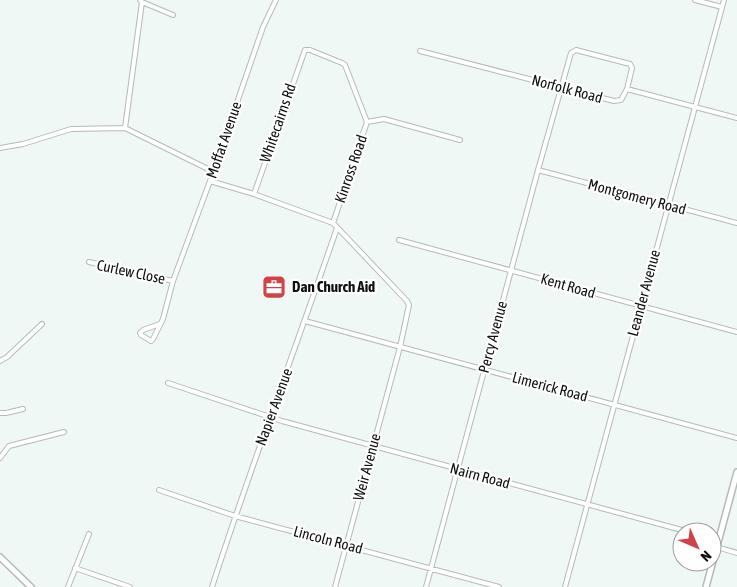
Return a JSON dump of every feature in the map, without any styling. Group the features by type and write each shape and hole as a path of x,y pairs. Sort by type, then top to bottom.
{"main road":[{"path":"722,529 737,472"},
{"path":"0,557 31,587"},
{"path":"706,587 710,572"}],"street":[{"name":"Moffat Avenue","path":"160,324 173,280 210,181 263,27 276,0"},
{"path":"695,0 722,7"},
{"name":"Leander Avenue","path":"565,587 724,0"},
{"path":"125,128 141,1 173,15"},
{"name":"Whitecairns Rd","path":"254,194 303,53 308,49 345,65 367,122"},
{"name":"Percy Avenue","path":"426,587 560,86 571,53 576,50 630,64 632,68 627,89"},
{"name":"Norfolk Road","path":"420,51 614,101 621,100 627,89 737,118"},
{"name":"Kinross Road","path":"333,223 367,122 384,119 460,140"},
{"path":"0,148 23,144 71,129 125,128 212,171"},
{"name":"Montgomery Road","path":"538,170 737,223"},
{"path":"210,181 254,194 333,223 337,228"},
{"name":"Napier Avenue","path":"212,587 235,516 337,228"},
{"name":"Weir Avenue","path":"335,587 409,308 408,302 337,228"},
{"name":"Kent Road","path":"399,240 512,269 737,332"},
{"name":"Curlew Close","path":"89,262 173,280"},
{"name":"Limerick Road","path":"305,321 737,438"},
{"path":"0,361 7,357 42,324"},
{"path":"160,324 151,341 141,335 140,333 143,330 160,324"},
{"name":"Nairn Road","path":"168,383 271,418 672,527"},
{"path":"0,413 23,409"},
{"path":"0,458 9,446 64,432"},
{"name":"Lincoln Road","path":"159,490 235,516 499,587"},
{"path":"68,587 89,534"},
{"path":"722,548 737,553"},
{"path":"75,568 130,587"}],"place":[{"name":"Dan Church Aid","path":"274,287"}]}
